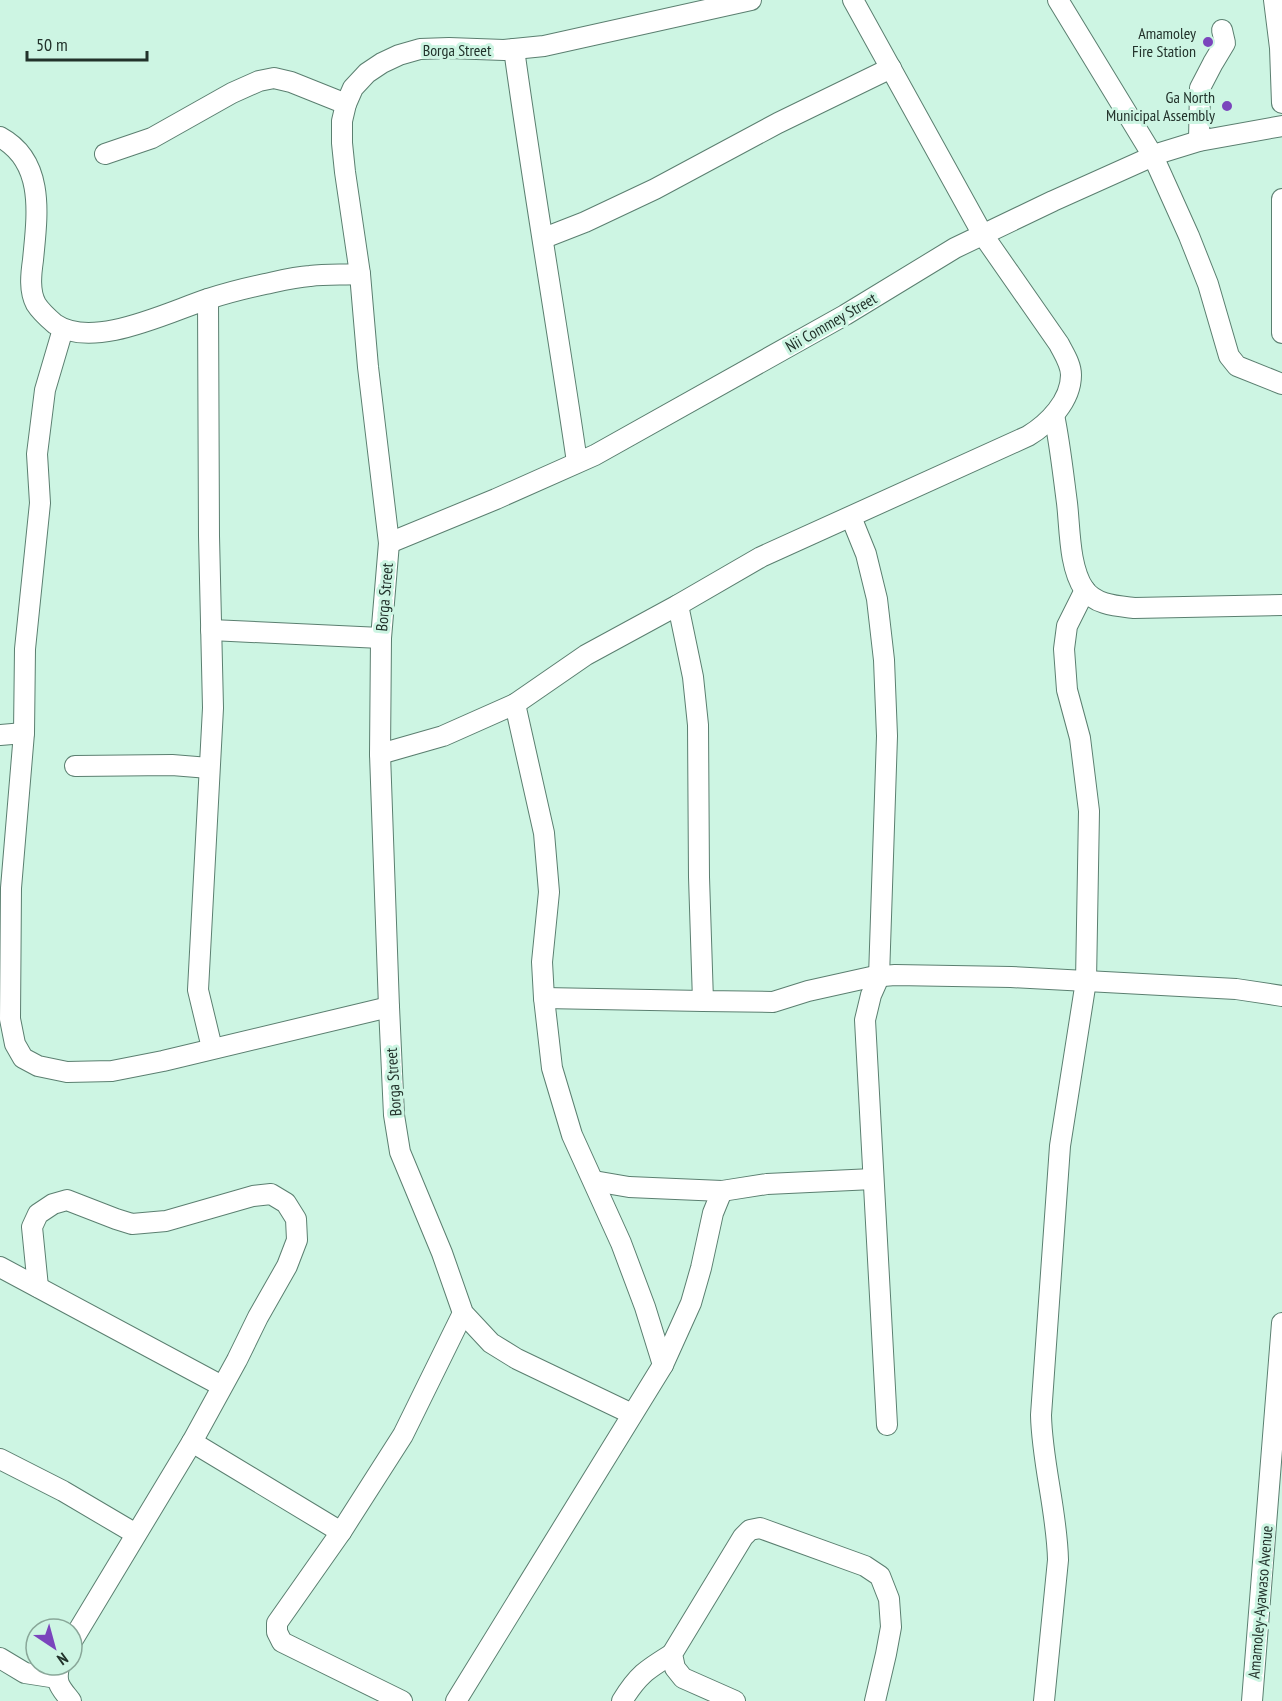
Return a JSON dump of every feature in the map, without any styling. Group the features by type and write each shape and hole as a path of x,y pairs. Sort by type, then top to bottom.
{"street":[{"name":"Borga Street","path":"632,1414 517,1359 491,1343 463,1313 442,1253 400,1152 394,1115 388,1007 380,754 381,638 389,543 368,367 360,274 342,143 342,121 353,88 367,73 399,55 420,49 504,50 544,46 750,0"},
{"path":"380,754 443,736 515,704 586,655 761,557 1018,441 1041,428 1054,415 1069,387 1071,375 1068,362 1059,344 982,235 853,0"},
{"path":"1058,0 1153,156 1208,285 1229,356 1237,366 1282,384"},
{"path":"1274,0 1281,48 1282,103"},
{"path":"1198,141 1200,88 1225,43 1222,30"},
{"path":"514,49 578,462"},
{"path":"544,238 585,222 655,189 778,123 891,68"},
{"path":"105,154 152,138 232,93 260,81 274,78 291,82 346,104"},
{"name":"Nii Commey Street","path":"389,543 595,455 845,315 955,248 982,235 1153,156 1198,141 1282,126"},
{"path":"0,137 12,143 28,166 36,189 38,212 31,286 35,303 47,318 63,329 86,334 105,331 137,324 208,299 265,284 310,276 360,274"},
{"path":"1282,199 1282,333"},
{"path":"208,299 213,708 198,990 212,1048"},
{"path":"63,329 45,390 37,454 40,503 25,649 24,734 6,889 10,1019 15,1044 23,1058 38,1066 67,1072 112,1071 388,1007"},
{"path":"1054,415 1060,444 1075,570 1084,590 1099,601 1113,606 1134,608 1282,605"},
{"path":"851,517 866,554 878,599 884,660 887,736 879,977 871,995 865,1020 887,1425"},
{"path":"1044,1701 1058,1560 1058,1539 1041,1415 1060,1146 1086,981 1089,811 1080,738 1067,690 1064,649 1067,626 1084,590"},
{"path":"678,605 693,677 698,725 703,1001"},
{"path":"211,630 381,638"},
{"path":"515,704 544,833 549,892 542,962 552,1068 572,1135 621,1243 645,1307 663,1365"},
{"path":"0,735 24,734"},
{"path":"75,766 172,765 209,768"},
{"path":"544,998 773,1002 808,991 895,975 1011,977 1236,989 1282,996"},
{"path":"594,1181 629,1186 722,1191 767,1184 873,1179"},
{"path":"456,1701 663,1365 691,1303 714,1213 722,1191"},
{"path":"38,1287 32,1227 38,1214 53,1204 67,1200 132,1224 166,1221 253,1196 271,1194 286,1203 296,1219 297,1240 287,1266 192,1442 84,1621"},
{"path":"0,1267 222,1386"},
{"path":"402,1701 282,1642 277,1632 277,1623 341,1532 403,1435 463,1313"},
{"name":"Amamoley-Ayawaso Avenue","path":"1252,1701 1282,1323"},
{"path":"192,1442 341,1532"},
{"path":"0,1459 63,1491 135,1534"},
{"path":"622,1701 634,1682 647,1670 672,1654 743,1537 750,1530 760,1528 865,1566 880,1576 889,1599 891,1627 875,1701"},
{"path":"672,1654 675,1668 683,1678 735,1701"},
{"path":"0,1658 24,1672"},
{"path":"58,1677 59,1686 71,1701"}],"place":[{"name":"Amamoley Fire Station","path":"1208,42"},
{"name":"Ga North Municipal Assembly","path":"1227,106"}]}
